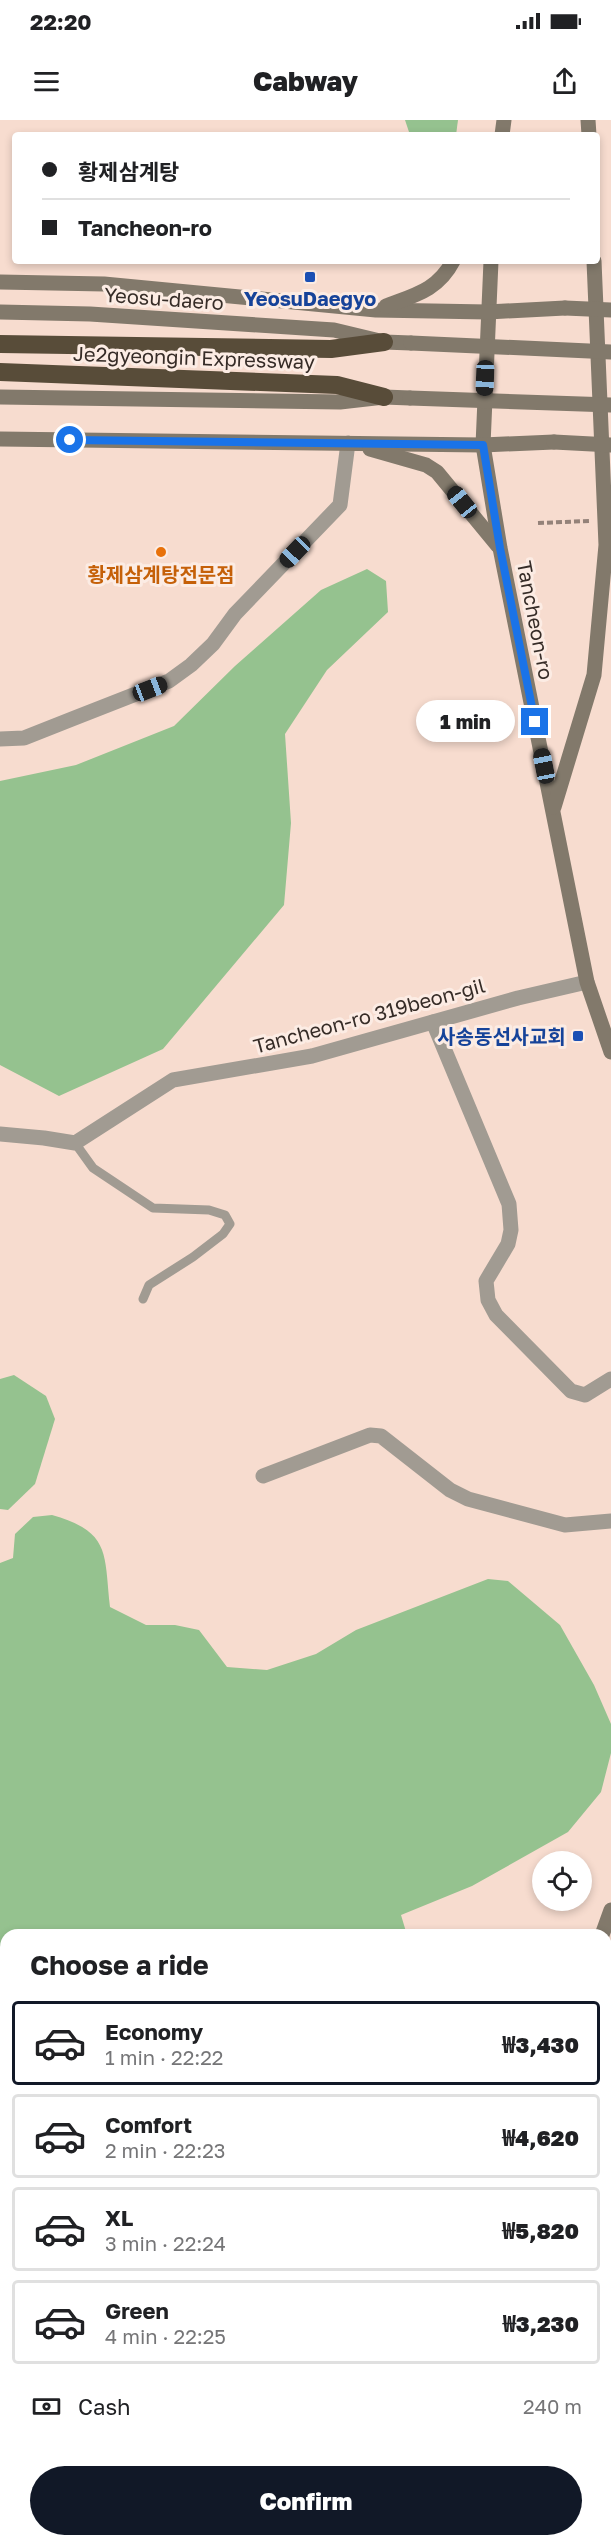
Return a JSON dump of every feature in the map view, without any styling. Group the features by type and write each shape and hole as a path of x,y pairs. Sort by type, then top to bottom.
{"highway":[{"name":"Je2gyeongin Expressway","path":"0,344 331,349 384,342"},
{"name":"Je2gyeongin Expressway","path":"0,372 337,385 384,398"}],"main road":[{"path":"376,310 423,292 445,276 451,264"},
{"name":"Tancheon-ro","path":"491,264 483,445 500,548 587,982 611,1052"},
{"path":"553,810 594,675 606,545 594,264"},
{"path":"0,282 104,284 376,310 488,312 566,308 611,310"},
{"name":"Yeosu-daero","path":"0,312 90,314 334,330 384,342 611,352"},
{"path":"0,397 340,402 410,398 611,405"},
{"path":"0,439 483,445 554,442 611,445"},
{"path":"348,443 426,465 437,472 500,548"},
{"path":"604,1929 611,1910"}],"street":[{"path":"0,738 24,738 169,681 191,665 213,644 235,614 340,505 348,443"},
{"name":"Tancheon-ro 319beon-gil","path":"75,1143 173,1080 312,1056 518,998 587,982"},
{"path":"434,1022 509,1204 511,1230 508,1244 486,1281 488,1300 496,1316 572,1391 585,1395 611,1379"},
{"path":"0,1134 75,1143"},
{"path":"262,1476 361,1438 370,1435 381,1436 450,1490 468,1499 565,1526 611,1521"}],"lane":[{"path":"75,1143 93,1167 153,1208 210,1210 225,1215 230,1224 223,1234 193,1257 149,1285 143,1299"}],"path":[{"path":"538,523 593,521"}],"green space":[{"path":"405,120 458,120 456,132 409,132"},
{"path":"367,569 386,581 388,612 327,670 285,734 291,823 284,905 163,1049 59,1096 0,1065 0,781 76,765 174,726 235,666 321,590"},
{"path":"14,1375 46,1396 55,1419 35,1484 8,1510 0,1509 0,1379"},
{"path":"52,1515 85,1529 95,1537 105,1559 110,1607 146,1625 175,1625 199,1630 227,1667 267,1670 316,1654 356,1630 488,1579 508,1581 560,1625 594,1685 611,1724 611,1753 601,1792 568,1832 472,1886 401,1915 405,1929 0,1929 0,1563 13,1558 15,1534 33,1517"}],"place":[{"name":"YeosuDaegyo","path":"310,277"},
{"name":"황제삼계탕전문점","path":"161,552"},
{"name":"사송동선사교회","path":"578,1036"}],"route":[{"path":"70,440 483,445 500,548 535,722"}]}
